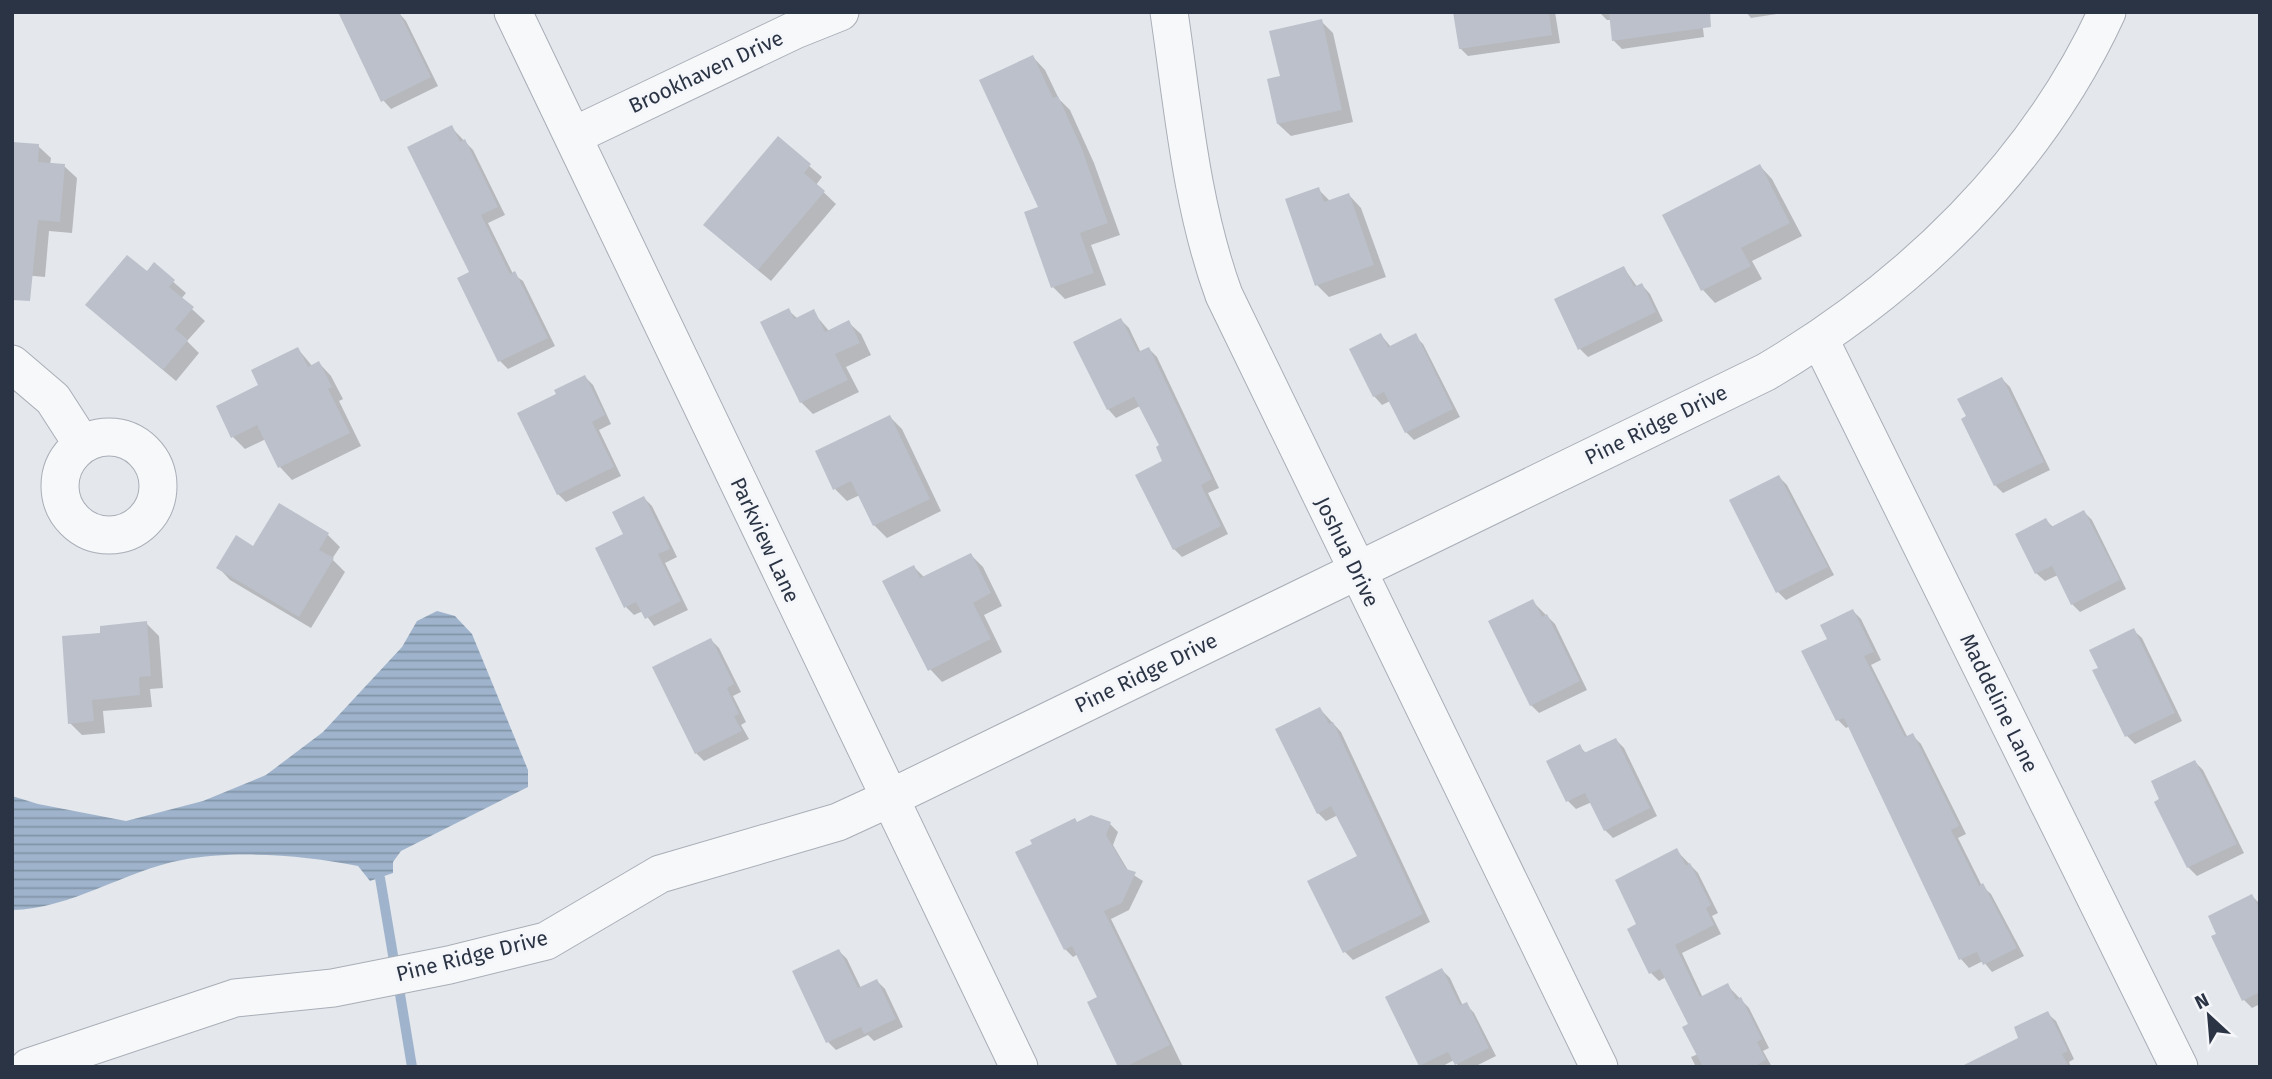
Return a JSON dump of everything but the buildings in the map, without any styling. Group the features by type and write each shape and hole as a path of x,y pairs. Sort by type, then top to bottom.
{"street":[{"name":"Parkview Lane","path":"513,12 888,799 1019,1067"},
{"name":"Brookhaven Drive","path":"573,136 795,30 840,12"},
{"name":"Joshua Drive","path":"1169,12 1196,191 1214,266 1224,295 1599,1067"},
{"name":"Pine Ridge Drive","path":"29,1067 235,998 332,988 449,965 546,941 660,874 838,822 888,799 1766,372 1820,340 1874,300 1970,213 2018,159 2075,75 2107,12"},
{"name":"Maddeline Lane","path":"1820,340 2179,1067"},
{"path":"12,364 53,399 82,444"}],"water":[{"path":"437,611 455,616 472,634 528,770 528,787 401,851 393,862 393,873 370,881 358,866 270,855 224,855 160,865 76,897 34,908 12,910 12,796 38,804 126,821 203,801 266,775 323,732 402,647 417,621"}],"waterway":[{"path":"380,878 395,967"},
{"path":"398,982 412,1067"}]}
